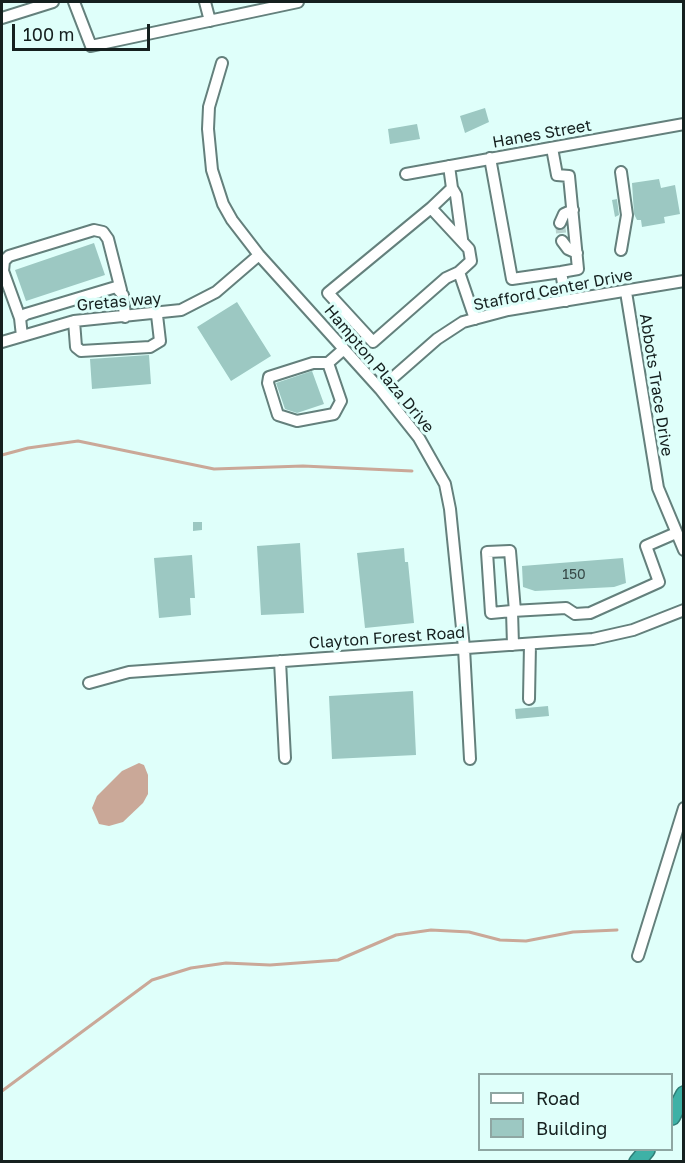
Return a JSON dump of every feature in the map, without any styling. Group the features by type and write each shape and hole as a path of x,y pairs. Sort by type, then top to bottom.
{"highway":[{"path":"673,1115 684,1094"}],"street":[{"path":"2,18 52,2"},
{"path":"74,2 91,46 298,2"},
{"path":"205,2 210,21"},
{"name":"Hampton Plaza Drive","path":"222,63 209,107 212,170 232,220 259,255 380,389 419,438 445,484 450,509 464,648 470,759"},
{"name":"Hanes Street","path":"406,174 684,124"},
{"path":"490,158 512,279 561,272 578,269 569,176 557,175 552,148"},
{"path":"449,166 456,195 462,239"},
{"path":"621,172 627,215 621,250"},
{"path":"431,208 462,239 469,249 471,261 459,272 446,278 373,342 328,293 453,188"},
{"path":"560,223 564,214 573,210"},
{"path":"22,336 20,318 3,270 4,261 9,256 94,230 103,232 108,239 126,303 125,317"},
{"path":"562,241 568,249 576,253"},
{"name":"Gretas way","path":"2,342 74,321 157,315 181,310 216,292 259,255"},
{"path":"459,272 476,319"},
{"path":"561,272 566,301"},
{"name":"Stafford Center Drive","path":"380,389 436,339 463,322 508,310 684,281"},
{"path":"20,318 87,295 116,287 121,290"},
{"name":"Abbots Trace Drive","path":"626,292 658,488 684,550"},
{"path":"74,321 76,347 81,351 150,347 160,341 157,315"},
{"path":"328,363 341,401 334,414 297,421 278,415 268,383 269,377 313,363 328,363 344,349"},
{"path":"513,645 514,611 510,551 487,552 491,613 514,611 567,608 575,614 590,613 659,582 646,546 676,533"},
{"name":"Clayton Forest Road","path":"89,683 129,672 610,637 684,610"},
{"path":"529,699 530,644"},
{"path":"280,661 285,758"},
{"path":"638,956 684,808"}],"shaded area":[{"path":"139,763 144,765 148,775 148,794 143,803 123,822 109,826 99,824 92,808 97,796 122,771"}],"building":[{"path":"485,108 489,122 465,133 460,116"},
{"path":"417,124 420,139 390,144 388,129"},
{"path":"659,179 661,188 675,185 680,214 664,217 665,223 642,227 641,220 637,220 634,214 632,183"},
{"path":"617,199 619,215 615,217 612,200"},
{"path":"94,243 105,275 26,301 15,270"},
{"path":"237,302 271,356 231,381 197,327"},
{"path":"149,355 151,384 92,389 90,359"},
{"path":"312,371 324,404 297,413 285,409 276,383"},
{"path":"193,522 202,522 202,530 193,531"},
{"path":"300,543 304,613 261,615 257,546"},
{"path":"404,548 405,562 408,562 414,623 365,628 357,553"},
{"path":"192,555 195,598 190,598 191,615 159,618 154,558"},
{"path":"623,558 626,583 614,587 535,591 523,587 522,566"},
{"path":"413,691 416,755 332,759 329,696"},
{"path":"548,706 549,716 516,719 515,709"}],"waterway":[{"path":"2,455 28,448 78,441 214,469 303,466 412,471"},
{"path":"2,1091 152,980 191,968 226,963 270,965 338,960 396,935 431,930 469,932 500,940 526,941 573,932 617,930"}],"tunnel":[{"path":"560,223 562,241"}]}
